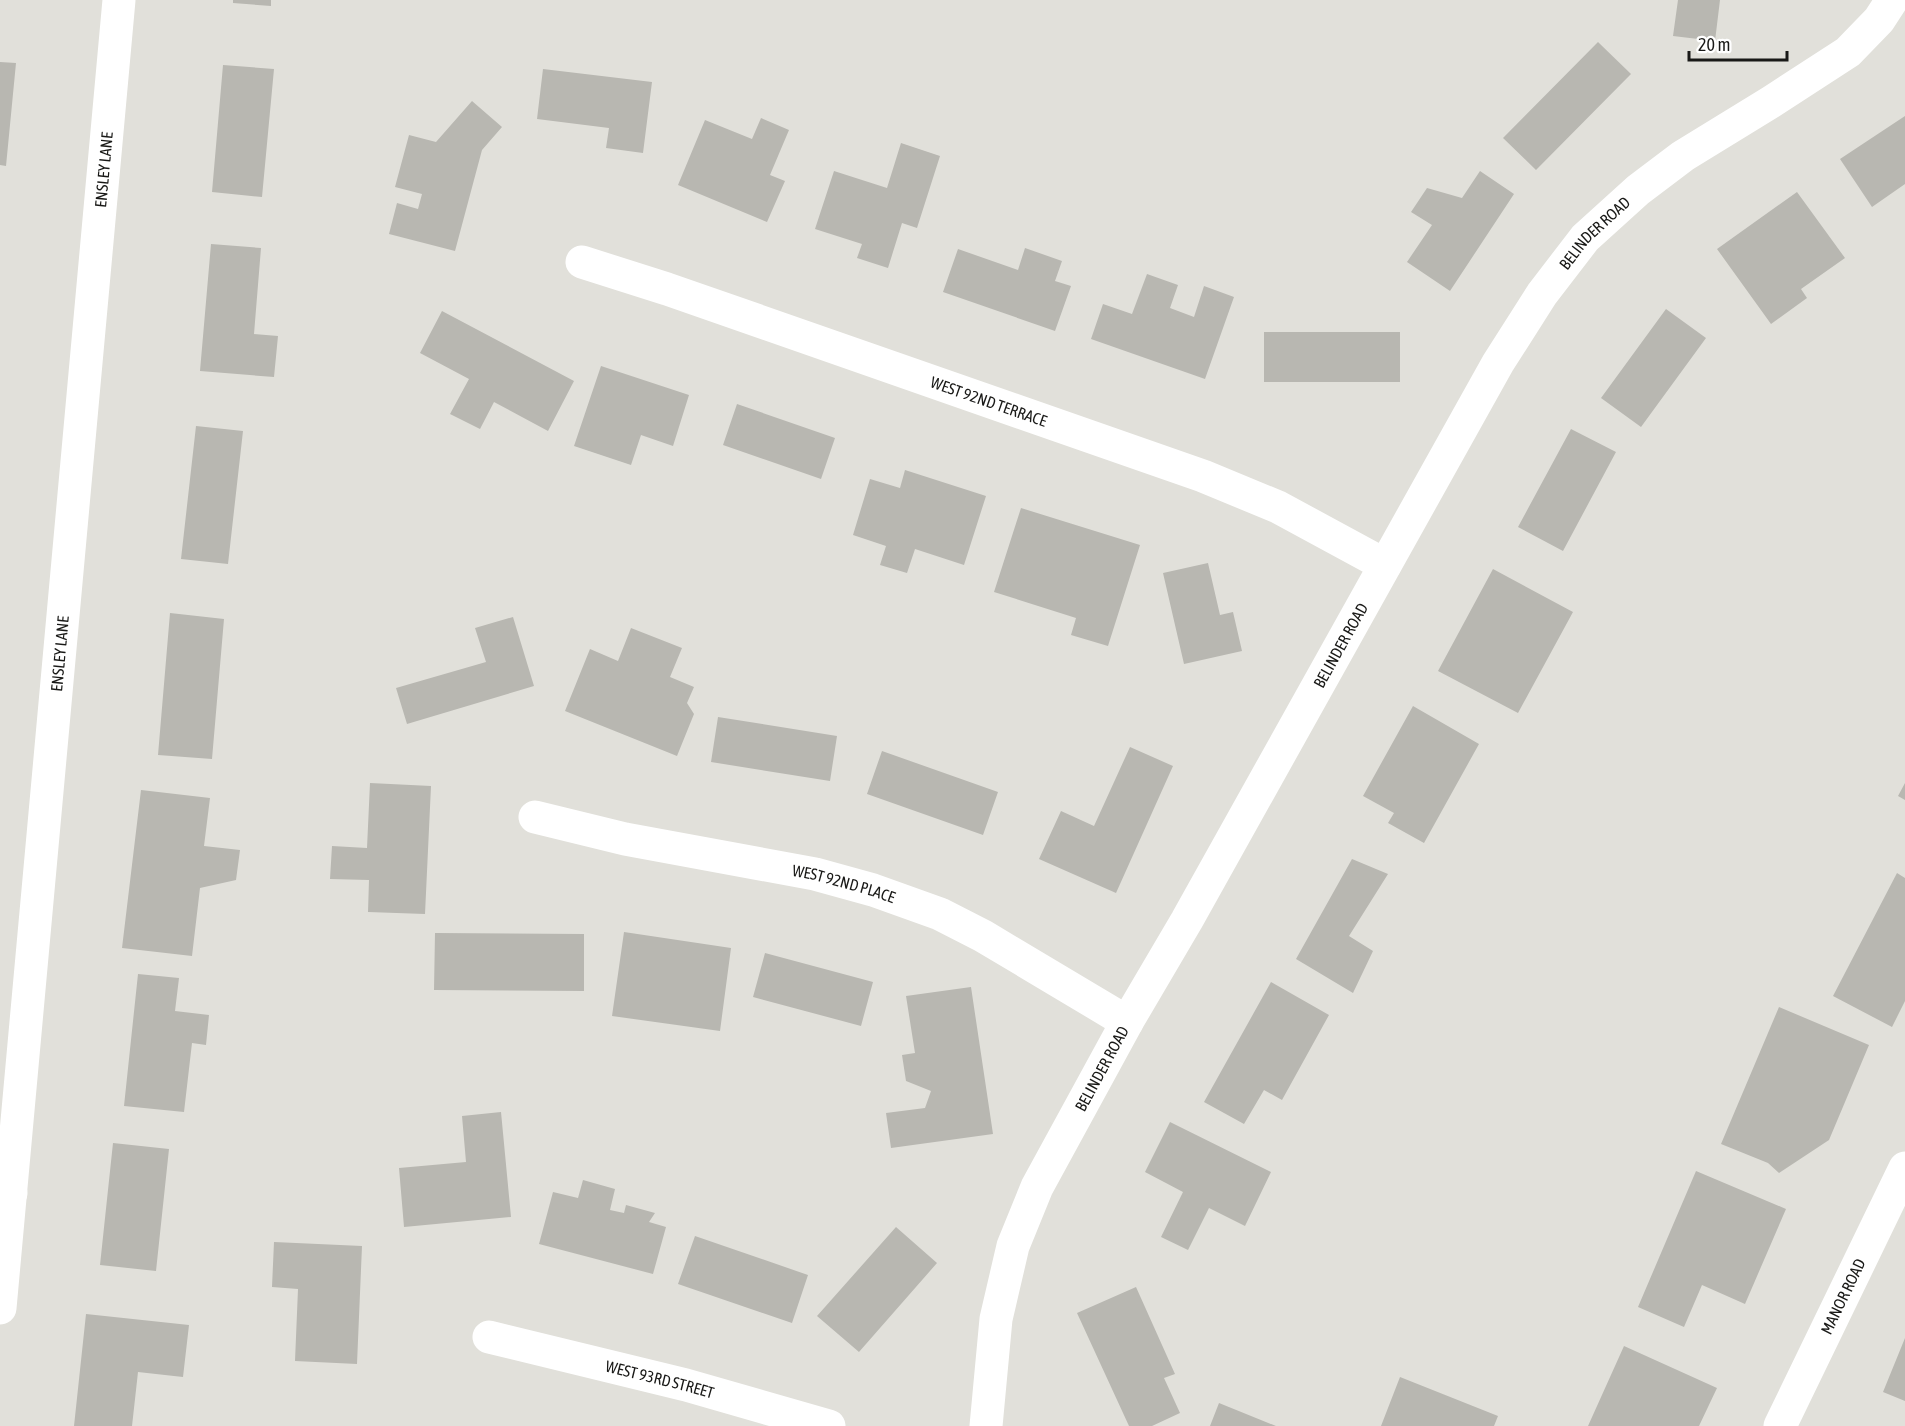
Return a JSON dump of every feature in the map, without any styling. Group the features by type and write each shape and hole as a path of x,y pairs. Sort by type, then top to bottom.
{"street":[{"name":"ENSLEY LANE","path":"0,1308 5,1193 119,0"},
{"name":"BELINDER ROAD","path":"986,1426 996,1319 1012,1246 1037,1187 1127,1022 1193,910 1498,363 1542,294 1585,238 1638,190 1683,156 1848,52 1879,20 1892,0"},
{"name":"WEST 92ND TERRACE","path":"582,262 667,289 1203,477 1278,507 1385,566"},
{"name":"WEST 92ND PLACE","path":"535,818 625,839 815,874 873,890 940,914 983,936 1127,1022"},
{"name":"MANOR ROAD","path":"1780,1426 1905,1168"},
{"name":"WEST 93RD STREET","path":"489,1337 686,1385 829,1426"}],"building":[{"path":"233,0 271,0 271,6 233,3"},
{"path":"1678,0 1720,0 1715,41 1673,36"},
{"path":"1598,42 1631,74 1536,170 1503,138"},
{"path":"0,62 16,63 6,166 0,165"},
{"path":"223,65 274,69 262,197 212,192"},
{"path":"543,69 652,82 643,153 606,148 609,128 537,119"},
{"path":"472,101 502,127 482,150 455,251 389,234 397,203 418,209 422,194 395,187 409,135 436,142"},
{"path":"1905,116 1905,184 1872,207 1840,159"},
{"path":"761,118 789,130 770,175 785,181 767,222 678,185 705,120 752,139"},
{"path":"901,143 940,156 917,228 902,223 888,268 857,258 862,244 815,229 834,171 887,188"},
{"path":"1480,171 1514,194 1450,291 1407,262 1432,225 1411,212 1427,188 1462,198"},
{"path":"1797,192 1845,258 1801,289 1807,298 1771,324 1717,249"},
{"path":"211,244 261,248 254,334 278,336 274,377 200,371"},
{"path":"1025,248 1062,261 1055,281 1071,286 1055,331 943,292 958,249 1018,270"},
{"path":"1147,274 1178,285 1170,308 1194,317 1204,286 1234,297 1205,379 1091,339 1103,304 1132,314"},
{"path":"1666,309 1706,338 1641,427 1601,398"},
{"path":"442,311 574,381 548,431 494,402 480,429 450,414 469,379 420,353"},
{"path":"1264,332 1400,332 1400,382 1264,382"},
{"path":"601,366 689,395 673,446 641,435 631,465 574,446"},
{"path":"737,404 835,438 821,479 723,445"},
{"path":"196,426 243,431 228,564 181,559"},
{"path":"1571,429 1616,452 1563,551 1518,527"},
{"path":"905,470 986,496 964,565 915,549 907,573 880,565 886,546 853,535 870,479 900,488"},
{"path":"1021,508 1140,545 1108,646 1071,635 1076,618 994,592"},
{"path":"1208,563 1220,615 1233,612 1242,651 1184,664 1163,573"},
{"path":"1493,569 1573,612 1518,713 1438,671"},
{"path":"170,613 224,619 212,759 158,755"},
{"path":"513,617 534,686 407,724 396,688 486,662 475,628"},
{"path":"631,628 682,648 670,677 694,687 687,703 694,714 677,756 565,711 590,649 618,661"},
{"path":"1413,706 1479,744 1424,843 1388,823 1394,813 1363,796"},
{"path":"718,717 837,736 830,781 711,762"},
{"path":"1130,747 1173,766 1116,893 1039,859 1061,811 1094,826"},
{"path":"882,751 998,792 983,835 867,794"},
{"path":"370,783 431,786 425,914 368,912 369,880 330,879 332,846 367,848"},
{"path":"1905,783 1905,800 1898,796"},
{"path":"141,790 210,798 204,846 240,850 236,880 200,888 192,956 122,948"},
{"path":"1352,859 1388,874 1349,936 1373,951 1353,993 1296,959"},
{"path":"1897,873 1905,878 1905,1001 1892,1027 1833,996"},
{"path":"624,932 731,948 720,1031 612,1016"},
{"path":"435,933 584,934 584,991 434,990"},
{"path":"765,953 873,982 861,1026 753,997"},
{"path":"138,974 179,978 175,1011 209,1015 206,1045 192,1043 184,1112 124,1106"},
{"path":"1271,982 1329,1015 1282,1100 1264,1090 1244,1124 1204,1102"},
{"path":"971,987 993,1134 891,1148 886,1113 925,1108 931,1091 906,1081 902,1055 915,1053 906,996"},
{"path":"1779,1007 1869,1045 1829,1140 1779,1173 1768,1163 1721,1144"},
{"path":"501,1112 511,1217 404,1227 399,1168 466,1162 462,1116"},
{"path":"1170,1122 1271,1172 1245,1226 1209,1208 1188,1250 1161,1237 1183,1192 1145,1172"},
{"path":"113,1143 169,1149 156,1271 100,1265"},
{"path":"1696,1171 1786,1209 1745,1304 1702,1285 1684,1327 1638,1307"},
{"path":"583,1180 615,1189 610,1210 624,1213 626,1205 655,1213 649,1222 666,1227 653,1274 539,1244 553,1192 578,1198"},
{"path":"896,1227 937,1263 859,1352 817,1316"},
{"path":"695,1236 808,1275 792,1323 678,1284"},
{"path":"274,1242 362,1246 357,1364 295,1361 298,1289 272,1287"},
{"path":"1136,1287 1175,1374 1164,1378 1180,1413 1152,1426 1129,1426 1077,1313"},
{"path":"86,1314 189,1325 183,1377 138,1372 132,1426 74,1426"},
{"path":"1905,1338 1905,1401 1883,1392"},
{"path":"1624,1346 1717,1388 1699,1426 1588,1426"},
{"path":"1400,1377 1498,1416 1494,1426 1381,1426"},
{"path":"1219,1403 1276,1426 1210,1426"}]}
